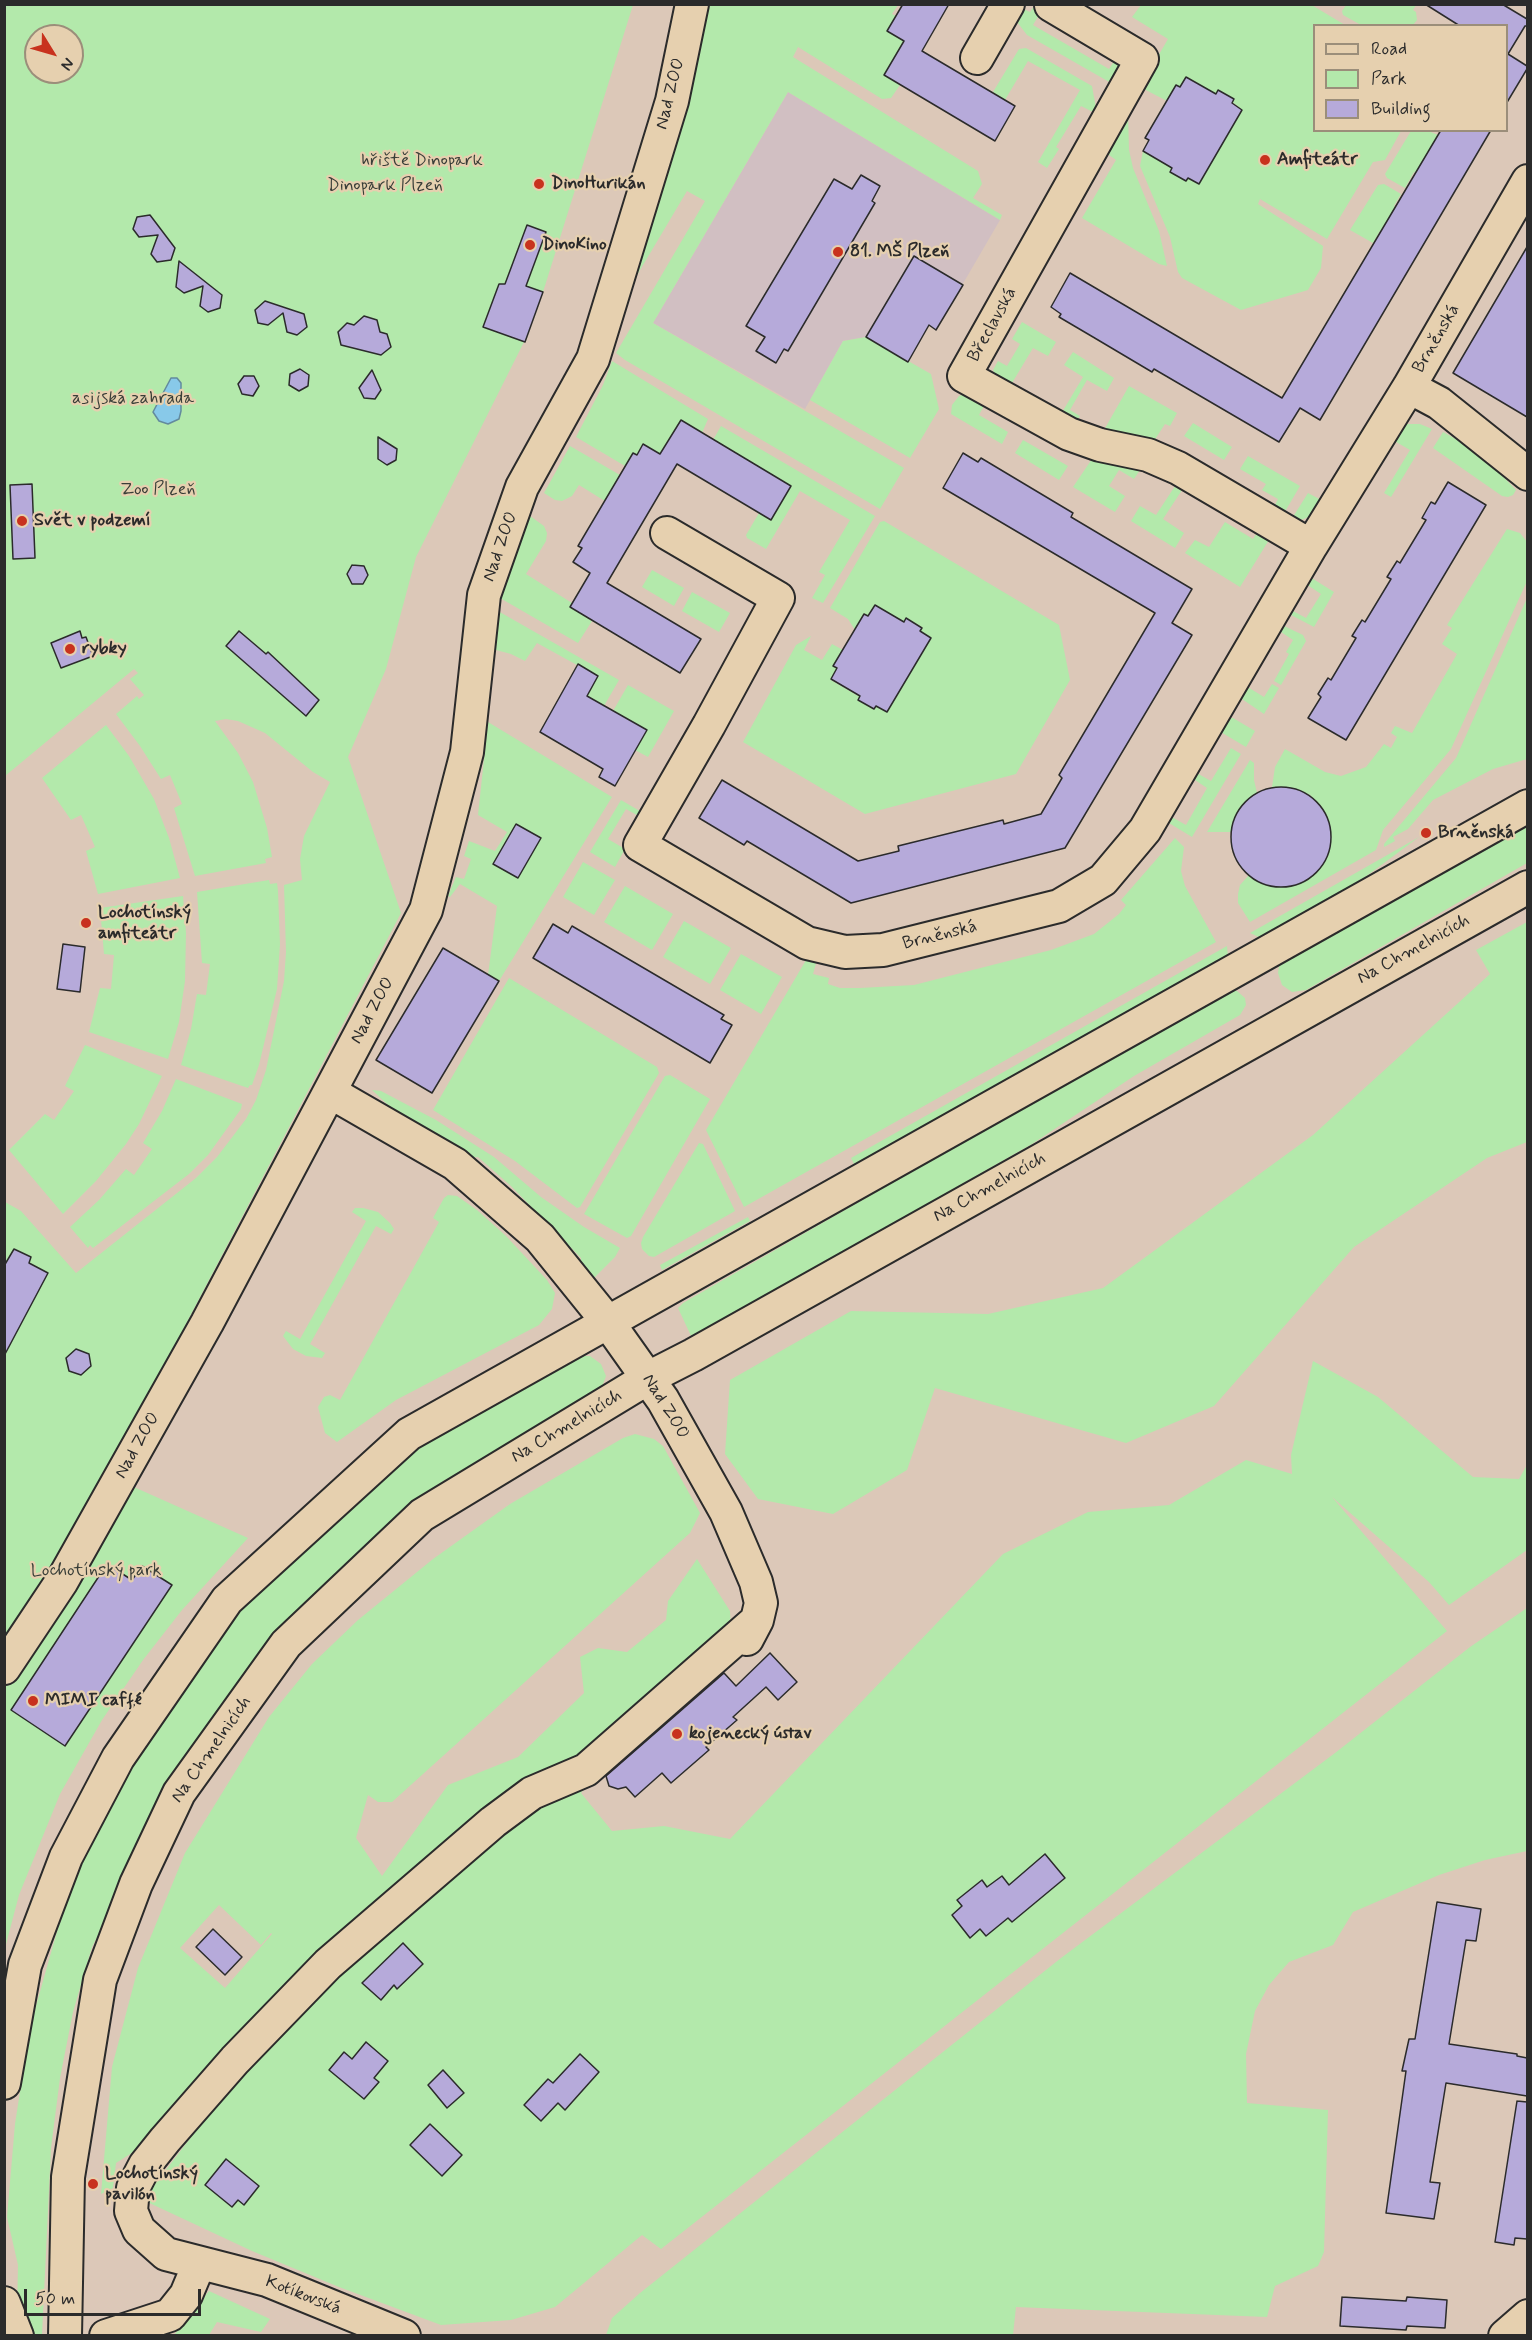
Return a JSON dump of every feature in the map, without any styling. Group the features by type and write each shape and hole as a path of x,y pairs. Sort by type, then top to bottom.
{"street":[{"name":"Nad ZOO","path":"4,1668 62,1581 207,1323 426,910 467,752 484,595 522,487 593,359 672,100 692,4"},
{"path":"977,58 1008,4"},
{"name":"Břeclavská","path":"1051,5 1142,59 964,376 1069,434 1100,445 1148,455 1178,468 1311,546"},
{"name":"Brněnská","path":"666,533 778,598 640,845 807,943 845,952 883,950 1059,906 1103,880 1145,830 1311,546 1409,387 1527,181"},
{"path":"1409,387 1439,403 1527,474"},
{"path":"4,2083 25,1965 66,1857 118,1758 227,1600 408,1434 1527,806"},
{"name":"Na Chmelnicích","path":"65,2336 68,2177 100,1980 136,1884 179,1793 286,1644 422,1515 648,1378 1527,887"},
{"name":"Nad ZOO","path":"330,1092 455,1164 540,1238 607,1321 648,1378 663,1400 726,1512 756,1582 761,1603 758,1620 731,1663"},
{"name":"Kotíkovská","path":"404,2336 267,2280 166,2254 139,2230 131,2211 133,2188 145,2165 165,2140 235,2060 328,1964 509,1810 532,1793 586,1770 758,1620"},
{"path":"106,2336 170,2315 186,2295 200,2264"},
{"path":"4,2303 17,2336"},
{"path":"1505,2336 1527,2316"}],"shaded area":[{"name":"81. MŠ Plzeň","path":"788,92 1000,220 936,330 926,323 908,362 866,337 843,341 805,409 653,323"}],"green space":[{"path":"1310,4 1343,24 1313,24 1313,132 1400,132 1385,160 1373,162 1327,239 1260,199 1258,204 1323,246 1321,268 1308,290 1241,310 1182,278 1178,272 1170,237 1140,166 1143,151 1172,168 1170,172 1186,181 1227,136 1242,110 1218,90 1216,94 1187,77 1167,101 1140,87 1168,39 1132,17 1141,5"},
{"path":"4,5 633,5 543,292 525,340 416,557 386,669 348,757 401,913 107,1475 248,1538 182,1610 143,1660 102,1720 60,1794 19,1895 5,1948 5,1202 21,1211 76,1273 196,1178 217,1157 246,1119 256,1100 266,1070 284,981 286,952 284,885 302,880 300,859 304,836 330,782 313,772 265,733 238,721 226,719 215,721 238,753 253,782 267,828 272,857 265,859 266,863 195,876 174,808 182,804 170,775 161,779 116,714 137,696 139,699 144,695 130,679 138,673 134,669 5,776"},
{"path":"705,5 898,5 892,14 896,16 904,41 884,75 900,85 891,98 882,99 798,47 793,57 978,171 982,184 973,198 1002,215 1000,220 788,92 653,323 904,468 880,509 616,353 705,201 687,191 633,282"},
{"path":"1015,5 1030,12 1035,5 1045,5 1033,25 1109,69 1119,54 1123,65 1111,83 1027,35 1014,18"},
{"path":"1346,5 1416,5 1413,10 1416,12 1417,20 1414,24 1359,24 1343,15 1342,11"},
{"path":"1026,48 1092,86 1097,114 1081,106 1056,147 1059,149 1047,168 1038,162 1080,90 1028,61 1005,100 993,92 1019,49"},
{"path":"1128,112 1129,150 1133,168 1159,231 1167,266 1159,264 1082,218 1116,160 1102,150"},
{"path":"1410,132 1430,132 1438,135 1430,148 1434,150 1419,175 1414,172 1405,188 1387,178 1385,174"},
{"path":"1384,184 1401,194 1394,206 1399,209 1385,233 1380,231 1373,243 1350,230 1378,185"},
{"path":"1022,322 1056,342 1048,356 1033,348 1012,383 1005,385 997,379 993,370 998,361 1007,366 1020,344 1012,339"},
{"path":"866,337 931,374 939,409 910,458 810,400 843,341"},
{"path":"1073,352 1114,378 1107,391 1087,380 1070,410 1080,416 1076,422 1061,414 1083,377 1064,365"},
{"path":"612,361 708,419 702,433 681,420 660,454 643,445 637,455 633,454 625,466 576,437 603,385"},
{"path":"1129,386 1177,413 1170,426 1165,424 1152,444 1104,430"},
{"path":"972,391 987,400 979,415 1008,432 1002,444 951,414 952,405 959,396"},
{"path":"1193,423 1232,447 1224,460 1184,436"},
{"path":"1405,424 1420,424 1432,429 1391,497 1384,493 1410,450 1391,439 1398,427"},
{"path":"721,426 875,516 823,603 812,598 825,575 819,572 850,520 800,491 766,549 747,538 746,535 759,513 771,520 791,486 713,440"},
{"path":"1443,432 1465,444 1489,462 1516,490 1513,495 1502,496 1433,448"},
{"path":"1023,440 1068,466 1059,480 1015,453"},
{"path":"570,446 620,475 608,503 579,485 572,496 562,501 555,500 544,493"},
{"path":"1096,453 1144,464 1134,479 1119,470 1109,486 1125,496 1115,512 1073,487"},
{"path":"1248,456 1300,486 1283,515 1273,509 1278,499 1262,490 1266,484 1240,469"},
{"path":"1179,480 1186,484 1163,519 1184,533 1175,548 1131,521 1140,506 1156,515"},
{"path":"1308,493 1323,501 1311,516 1301,520 1291,520"},
{"path":"530,516 544,526 547,533 546,541 526,574 572,603 570,607 592,621 578,643 500,598 514,549"},
{"path":"884,521 1059,625 1070,680 1016,774 865,814 743,742 796,645 811,636 804,650 822,660 832,644 843,650 834,666 837,668 831,680 860,697 858,700 873,709 876,706 887,712 931,638 920,631 922,627 906,618 904,622 875,605 868,616 864,614 855,630 848,619 830,608 880,522"},
{"path":"1225,522 1253,539 1260,528 1272,535 1240,587 1185,553 1195,540 1209,547"},
{"path":"1507,529 1520,533 1527,542 1527,581 1451,749 1383,830 1376,850 1250,922 1238,903 1240,885 1249,875 1272,886 1287,886 1301,882 1314,874 1324,863 1330,849 1331,834 1328,819 1321,806 1310,795 1296,789 1272,787 1275,767 1285,749 1325,772 1341,776 1366,767 1384,744 1391,748 1397,737 1391,733 1395,726 1412,733 1457,654 1442,644 1452,628 1447,625"},
{"path":"652,570 684,588 674,606 642,587"},
{"path":"1310,577 1334,592 1314,627 1291,615 1293,611 1306,618 1321,594 1306,584"},
{"path":"692,592 730,613 719,632 682,611"},
{"path":"1527,598 1527,759 1493,769 1433,800 1408,829 1393,837 1395,841 1384,847 1384,844 1456,758"},
{"path":"498,611 619,680 604,706 587,696 597,676 537,643 525,661 496,650"},
{"path":"1284,626 1303,635 1306,641 1281,685 1274,681 1289,654 1286,652 1293,640 1281,632"},
{"path":"1272,684 1279,688 1264,714 1239,697 1246,686 1264,697"},
{"path":"628,685 674,711 648,757 635,750 646,730 613,711"},
{"path":"1228,718 1233,718 1255,731 1246,747 1219,731"},
{"path":"488,722 612,797 499,981 488,975 497,906 460,884 450,897 448,896 456,877 464,879 471,859 464,856 469,841 495,851 507,832 478,815"},
{"path":"106,725 129,756 154,799 169,838 180,878 98,894 86,851 95,847 81,815 71,820 42,778"},
{"path":"1231,748 1241,754 1192,837 1164,820 1170,816 1186,825 1207,788 1192,778 1195,772 1211,781"},
{"path":"1250,760 1254,763 1257,793 1240,809 1232,832 1207,832"},
{"path":"621,800 645,814 642,818 626,809 608,839 625,849 615,867 590,852"},
{"path":"1527,821 1527,863 1306,990 1292,992 1282,985 1278,973 1279,966 1285,958"},
{"path":"1419,837 1345,892 1263,939 1250,933"},
{"path":"1175,838 1184,847 1181,871 1185,886 1216,942 744,1207 706,1130 809,955 818,956 813,974 829,978 828,984 840,988 860,988 914,985 1051,950 1094,934 1119,914 1126,905 1121,900"},
{"path":"583,862 615,880 594,915 563,897"},
{"path":"269,880 270,884 277,883 278,891 280,944 277,989 259,1065 252,1085 248,1088 181,1065 191,1029 197,994 206,995 210,964 202,963 197,892"},
{"path":"625,886 673,914 652,950 604,922"},
{"path":"183,896 186,933 185,981 179,1022 168,1059 89,1032 100,988 111,989 114,955 104,954 100,908"},
{"path":"684,921 731,948 710,984 663,957"},
{"path":"1527,922 1527,1142 1487,1158 1354,1247 1214,1406 1126,1443 935,1388 907,1470 833,1514 758,1499 725,1454 730,1380 851,1311 988,1314 1103,1288 1313,1135 1490,974 1476,950"},
{"path":"1227,946 1228,957 990,1091 854,1164 851,1158"},
{"path":"741,954 782,977 761,1014 720,990"},
{"path":"509,978 657,1067 659,1073 580,1207 577,1208 515,1161 433,1110"},
{"path":"1228,990 1237,991 1245,998 1246,1005 1240,1015 1134,1076 1032,1144 692,1338 678,1308 683,1303"},
{"path":"85,1045 162,1076 139,1124 126,1144 96,1181 63,1214 9,1150 45,1114 54,1120 74,1091 65,1086"},
{"path":"670,1075 710,1099 631,1236 627,1238 584,1214 665,1076"},
{"path":"176,1079 242,1104 241,1109 208,1155 189,1174 93,1248 90,1245 88,1248 70,1227 99,1200 126,1169 134,1175 152,1149 143,1143 162,1111"},
{"path":"372,1090 381,1091 436,1120 494,1157 541,1197 584,1227 620,1248 615,1257 592,1280 580,1266 581,1258 511,1186 478,1157 468,1158 388,1105"},
{"path":"699,1143 703,1144 735,1211 654,1257 649,1256 642,1249 643,1237"},
{"path":"448,1195 457,1196 477,1210 506,1236 547,1280 555,1293 552,1309 539,1325 396,1400 337,1442 325,1433 318,1407 324,1397 330,1395 340,1400 439,1222 433,1218"},
{"path":"355,1208 378,1212 394,1229 391,1234 376,1226 310,1344 325,1353 322,1358 306,1356 293,1349 283,1336 286,1331 300,1339 366,1221 352,1212"},
{"path":"748,1217 750,1221 662,1270 660,1265"},
{"path":"579,1356 590,1356 601,1364 606,1376 600,1392 516,1442 443,1481 324,1595 170,1792 92,1947 73,2012 60,2078 51,2148 42,2335 33,2335 27,2331 17,2315 18,2265 7,2217 15,2124 30,2027 58,1928 86,1852 143,1741 247,1603 334,1521 435,1434"},
{"path":"1313,1361 1378,1397 1473,1477 1519,1479 1527,1465 1527,1550 1449,1605 1429,1582 1332,1497 1447,1631 661,2249 642,2235 555,2307 511,2320 441,2325 339,2287 252,2251 143,2200 223,2095 116,2163 113,2188 101,2194 112,2067 138,1968 185,1853 269,1717 312,1664 358,1620 433,1559 510,1504 623,1438 635,1434 654,1439 663,1446 700,1513 690,1533 392,1802 378,1802 368,1795 356,1838 382,1876 448,1785 518,1757 584,1693 580,1657 598,1648 627,1652 666,1620 668,1601 697,1559 730,1611 732,1648 634,1729 581,1793 612,1831 664,1826 730,1839 1003,1554 1088,1512 1169,1505 1246,1460 1292,1474 1291,1455","holes":["219,1905 261,1945 271,1933 272,1934 225,1988 180,1948"]},
{"path":"1527,1608 1527,1851 1485,1860 1439,1875 1353,1912 1333,1945 1289,1962 1269,1985 1255,2011 1246,2054 1247,2103 1328,2110 1324,2252 1318,2266 1275,2286 1267,2317 1016,2307 1013,2335 606,2335 612,2318 640,2293 1061,1958 1335,1753 1470,1647"},
{"path":"209,2291 270,2319 261,2332 217,2322 209,2335 174,2335"}],"water":[{"path":"171,378 177,378 181,383 181,411 179,419 168,424 159,421 153,412"}],"building":[{"path":"903,4 949,4 922,51 1015,106 995,141 884,75 904,41 887,31"},
{"path":"1425,4 1502,4 1527,19 1527,26 1508,54 1508,24 1457,24"},
{"path":"1508,54 1527,66 1508,101"},
{"path":"1186,77 1216,94 1218,90 1234,99 1232,103 1242,110 1199,184 1188,178 1186,181 1170,172 1172,168 1143,151 1149,140 1145,138 1176,85 1180,87"},
{"path":"1440,132 1490,132 1320,420 1300,408 1279,442 1154,369 1152,372 1059,317 1061,314 1051,307 1070,273 1282,398"},
{"path":"861,175 880,186 872,201 875,203 788,351 784,349 776,363 756,351 765,337 746,326 834,179 852,189"},
{"path":"150,215 175,248 171,260 157,262 151,254 158,235 139,237 133,229 137,217"},
{"path":"527,225 546,232 526,286 543,292 525,342 483,327 499,284 505,284"},
{"path":"1527,247 1527,417 1453,373"},
{"path":"914,256 963,285 936,330 929,325 908,362 866,337"},
{"path":"179,261 222,295 220,308 208,312 200,306 203,286 184,293 176,287"},
{"path":"265,301 304,314 307,327 297,335 287,332 283,313 268,325 258,323 255,310"},
{"path":"364,316 377,320 380,332 387,334 391,347 381,355 341,345 338,332 347,323 354,325"},
{"path":"300,369 309,375 308,386 299,391 289,385 290,374"},
{"path":"372,370 381,390 375,399 364,398 359,388"},
{"path":"244,376 254,376 259,386 253,396 242,394 238,384"},
{"path":"681,420 791,486 771,520 677,464 607,583 701,639 680,673 570,607 590,573 573,562 582,548 578,546 633,453 637,455 643,444 660,454"},
{"path":"378,437 397,449 396,460 387,465 378,459"},
{"path":"963,453 978,462 981,458 1073,513 1071,517 1192,589 1172,623 1192,635 1065,848 851,903 747,841 744,845 699,818 722,780 858,861 899,851 898,846 1003,820 1004,824 1041,814 1062,778 1059,775 1155,613 943,488"},
{"path":"1448,482 1486,505 1346,740 1308,718 1321,697 1318,694 1328,678 1331,680 1356,638 1352,636 1362,620 1365,622 1391,579 1387,577 1397,561 1400,563 1426,520 1422,518 1431,502 1435,504"},
{"path":"32,484 35,558 13,559 10,485"},
{"path":"352,565 364,566 368,575 363,584 352,584 347,574"},
{"path":"875,605 904,622 906,618 922,628 920,631 931,638 887,712 876,706 874,709 858,700 860,696 831,679 837,668 833,666 864,614 868,616"},
{"path":"80,631 82,638 86,637 93,656 61,668 51,643"},
{"path":"239,631 266,654 268,652 319,700 306,716 226,646"},
{"path":"578,664 598,676 587,696 647,730 615,786 599,777 603,769 540,732"},
{"path":"1281,787 1300,791 1316,802 1327,818 1331,837 1327,856 1316,872 1300,883 1281,887 1262,883 1246,872 1235,856 1231,837 1235,818 1246,802 1262,791"},
{"path":"516,824 541,838 518,878 493,864"},
{"path":"553,924 568,933 572,926 724,1015 721,1019 732,1025 710,1063 533,958"},
{"path":"63,944 85,947 80,992 57,989"},
{"path":"443,948 499,981 432,1093 376,1060"},
{"path":"14,1249 31,1257 29,1263 48,1273 4,1356 4,1266"},
{"path":"76,1349 89,1354 91,1366 81,1375 69,1371 66,1358"},
{"path":"107,1564 132,1580 142,1566 172,1585 65,1746 11,1710"},
{"name":"kojenecký ústav","path":"770,1653 797,1682 778,1700 766,1687 733,1717 737,1720 706,1747 709,1750 671,1783 662,1773 635,1797 626,1787 618,1789 609,1786 606,1776 724,1673 736,1686"},
{"path":"1045,1854 1065,1878 1012,1922 1008,1918 986,1936 980,1929 970,1938 952,1915 962,1906 957,1900 982,1880 987,1887 1002,1876 1009,1885"},
{"path":"1437,1902 1481,1909 1476,1941 1466,1940 1449,2044 1517,2054 1517,2056 1527,2058 1527,2096 1446,2083 1430,2182 1440,2183 1434,2219 1386,2213 1406,2071 1402,2071 1409,2039 1415,2039"},
{"path":"213,1929 242,1957 225,1975 196,1947"},
{"path":"403,1943 423,1964 397,1989 394,1985 381,2000 362,1983"},
{"path":"366,2042 388,2061 374,2078 379,2082 364,2099 329,2070 344,2052 352,2059"},
{"path":"580,2054 599,2072 565,2110 558,2103 541,2121 524,2105 548,2079 553,2083"},
{"path":"443,2070 464,2093 447,2108 428,2085"},
{"path":"1517,2101 1527,2102 1527,2239 1515,2238 1514,2245 1495,2242"},
{"path":"430,2124 462,2155 442,2176 410,2145"},
{"path":"226,2159 259,2186 244,2205 238,2200 232,2207 205,2185"},
{"path":"1342,2297 1406,2301 1407,2297 1447,2300 1445,2328 1407,2326 1406,2330 1340,2326"}],"place":[{"name":"Amfiteátr","path":"1265,160"},
{"name":"DinoHurikán","path":"539,184"},
{"name":"DinoKino","path":"530,245"},
{"name":"81. MŠ Plzeň","path":"838,252"},
{"name":"Svět v podzemí","path":"22,521"},
{"name":"rybky","path":"70,649"},
{"name":"Brněnská","path":"1426,833"},
{"name":"Lochotínský amfiteátr","path":"86,923"},
{"name":"MIMI caffé","path":"33,1701"},
{"name":"kojenecký ústav","path":"677,1734"},
{"name":"Lochotínský pavilón","path":"93,2184"}],"park label":[{"name":"hřiště Dinopark","path":"422,161"},
{"name":"Dinopark Plzeň","path":"385,186"},
{"name":"asijská zahrada","path":"133,399"},
{"name":"Zoo Plzeň","path":"158,490"},
{"name":"Lochotínský park","path":"96,1571"}]}
